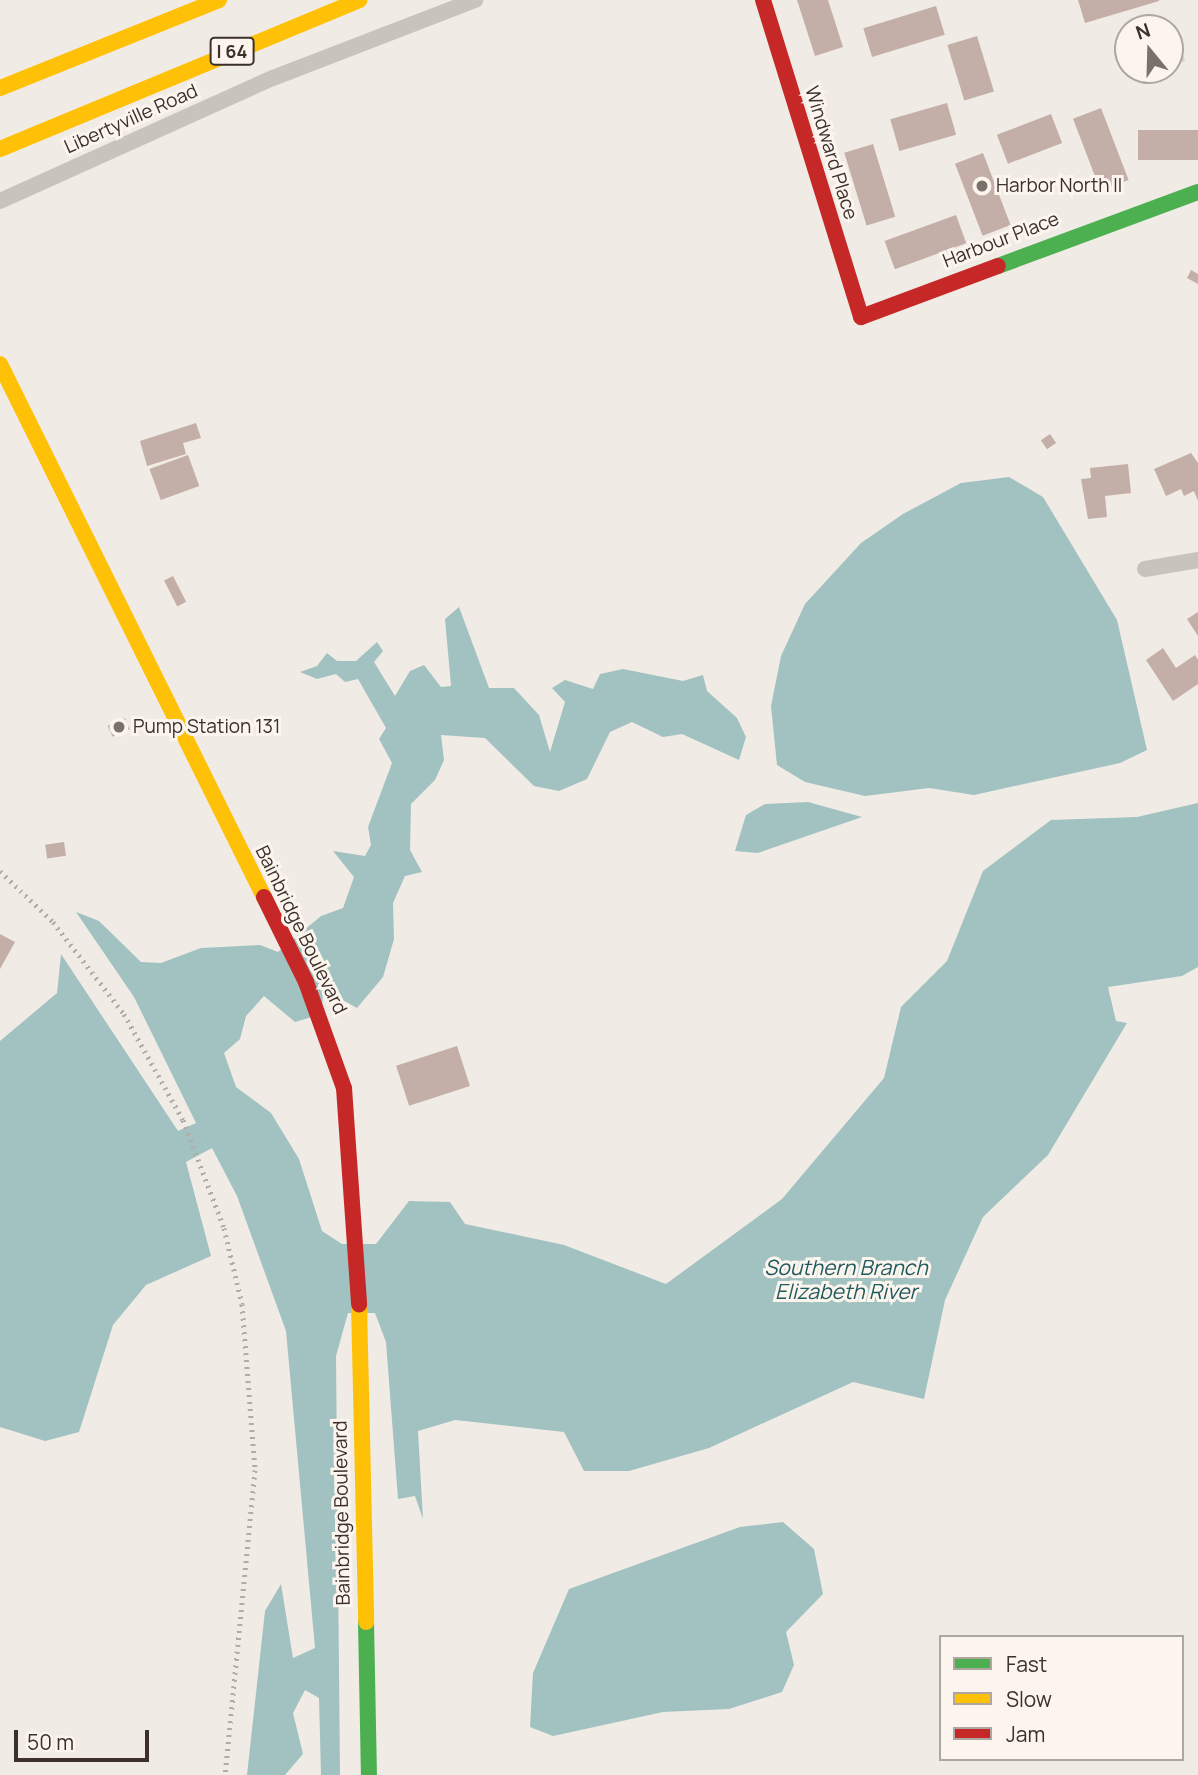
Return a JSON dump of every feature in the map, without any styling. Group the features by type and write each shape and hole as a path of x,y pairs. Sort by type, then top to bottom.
{"main road":[{"path":"0,69 183,0"},
{"path":"0,88 219,0"},
{"name":"I 64","path":"0,149 105,100 359,0"},
{"name":"Windward Place","path":"763,0 861,317"},
{"path":"0,130 105,100"},
{"name":"Harbour Place","path":"861,317 1198,192"},
{"name":"Bainbridge Boulevard","path":"0,364 279,925 329,1039 350,1113 358,1242 369,1775"}],"street":[{"name":"Libertyville Road","path":"0,201 273,78 475,0"},
{"path":"1145,569 1198,560"}],"water":[{"path":"1009,477 1043,497 1117,620 1147,750 1120,763 974,795 929,788 865,796 805,782 777,765 771,706 781,656 805,604 861,543 903,514 961,483"},
{"name":"Southern Branch Elizabeth River","path":"459,607 489,688 514,688 539,715 550,752 565,702 552,688 565,680 593,689 600,674 623,669 683,681 703,675 707,691 737,718 746,737 739,760 682,734 663,737 632,722 610,732 587,779 559,791 534,786 485,738 441,735 444,760 435,780 411,804 410,850 422,872 405,876 393,903 394,939 383,977 357,1008 323,989 322,1014 295,1022 264,996 246,1016 240,1039 224,1053 236,1087 271,1113 299,1159 322,1231 342,1244 376,1244 409,1201 450,1202 465,1224 564,1245 666,1284 782,1199 884,1078 901,1007 947,961 983,871 1051,820 1137,817 1198,803 1198,967 1182,976 1108,987 1116,1021 1127,1023 1048,1155 983,1217 945,1300 924,1399 853,1382 709,1448 629,1471 584,1471 564,1432 455,1420 418,1431 423,1519 415,1496 398,1499 386,1342 375,1313 348,1313 336,1356 340,1775 321,1775 319,1698 305,1690 293,1713 303,1754 285,1775 247,1775 265,1611 281,1584 293,1658 315,1648 286,1331 237,1196 212,1148 186,1162 211,1256 146,1285 113,1325 79,1432 45,1441 0,1427 0,1041 57,993 61,954 178,1131 196,1123 134,997 76,912 99,921 141,962 161,963 201,948 260,945 278,952 321,916 343,908 354,877 333,851 365,856 371,845 368,827 392,763 379,739 386,728 358,679 345,682 336,674 317,679 300,672 317,666 327,653 337,661 356,661 377,642 383,651 374,662 395,696 410,671 424,665 441,687 451,686 445,619"},
{"path":"808,802 862,817 758,853 735,851 746,815 765,804"},
{"path":"783,1522 814,1549 823,1594 786,1632 794,1665 782,1692 729,1709 663,1712 553,1736 530,1727 533,1673 569,1589 740,1527"}],"building":[{"path":"797,0 828,0 843,47 815,56"},
{"path":"1078,0 1159,0 1159,1 1085,23"},
{"path":"936,6 945,35 872,57 863,28"},
{"path":"977,36 994,91 964,101 947,45"},
{"path":"947,103 956,135 899,151 890,119"},
{"path":"1101,108 1129,180 1101,191 1073,119"},
{"path":"1051,114 1062,143 1008,164 997,135"},
{"path":"1138,130 1198,130 1198,160 1138,160"},
{"path":"873,144 895,217 867,225 844,153"},
{"name":"Harbor North II","path":"983,153 1011,225 983,236 955,164"},
{"path":"956,215 966,243 895,269 885,241"},
{"path":"1191,270 1198,274 1198,284 1187,278"},
{"path":"196,423 201,438 183,443 186,454 147,466 140,441"},
{"path":"1050,434 1056,443 1047,449 1041,440"},
{"path":"1191,453 1198,463 1198,501 1194,491 1184,496 1181,489 1166,496 1154,469"},
{"path":"188,455 199,486 161,500 149,469"},
{"path":"1128,464 1131,493 1105,496 1107,517 1088,519 1081,479 1091,478 1090,468"},
{"path":"173,576 186,602 177,606 164,581"},
{"path":"1198,612 1198,636 1187,619"},
{"path":"1163,648 1176,668 1195,655 1198,660 1198,684 1173,701 1146,660"},
{"name":"Pump Station 131","path":"125,718 130,729 113,737 108,726"},
{"path":"64,842 66,856 47,859 45,845"},
{"path":"0,934 15,942 0,969"},
{"path":"457,1046 470,1086 409,1106 396,1066"}],"railway":[{"path":"0,871 53,922 124,1014 183,1120 224,1228 242,1304 255,1470 225,1775"}],"traffic: fast":[{"path":"998,266 1198,192"},
{"path":"366,1622 369,1775"}],"traffic: slow":[{"path":"0,88 219,0"},
{"path":"0,149 359,0"},
{"path":"0,364 264,897"},
{"path":"359,1304 366,1622"}],"traffic: jam":[{"path":"763,0 861,317 998,266"},
{"path":"264,897 306,982 344,1088 359,1304"}],"place":[{"name":"Harbor North II","path":"982,186"},
{"name":"Pump Station 131","path":"119,727"}]}
